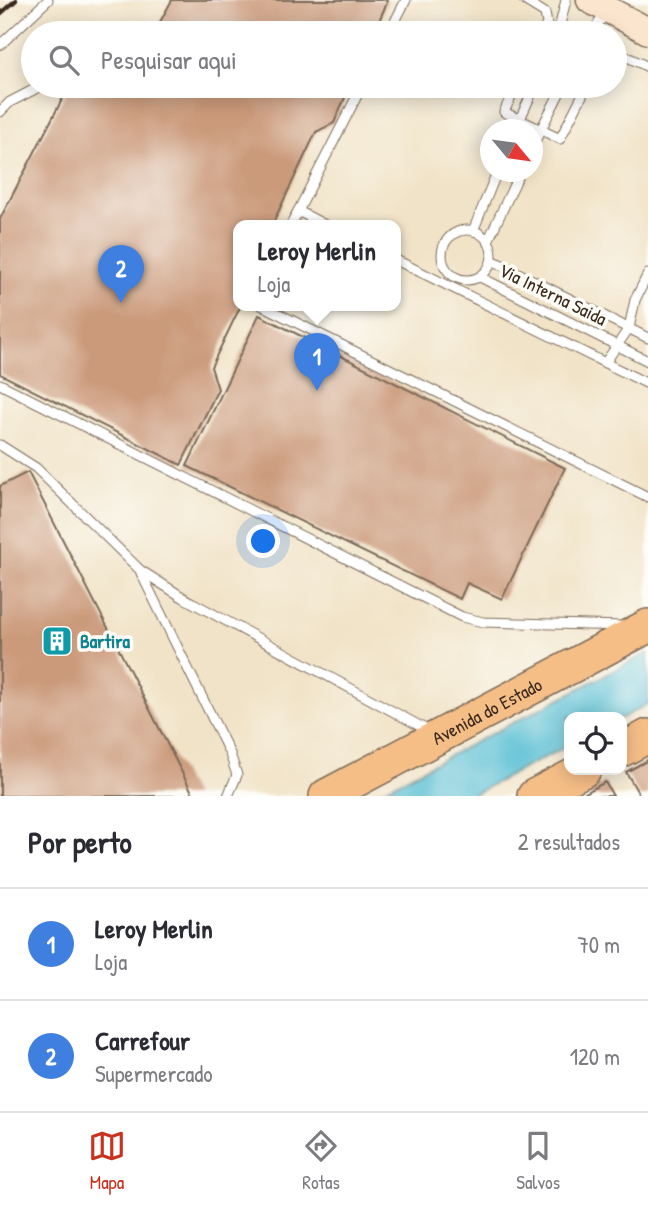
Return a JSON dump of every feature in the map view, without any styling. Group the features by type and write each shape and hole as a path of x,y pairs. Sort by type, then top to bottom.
{"highway":[{"name":"Avenida do Estado","path":"326,796 647,626"},
{"path":"627,747 648,736"},
{"path":"534,796 574,775"}],"street":[{"path":"603,11 626,21"},
{"path":"627,22 646,30"}],"lane":[{"path":"26,21 48,0"},
{"path":"395,21 405,0"},
{"path":"523,0 545,13 546,21"},
{"path":"561,21 566,0"},
{"path":"0,45 21,25"},
{"path":"627,57 648,67"},
{"path":"0,112 21,96"},
{"path":"294,220 356,98"},
{"path":"510,98 503,112 517,119"},
{"path":"519,119 529,98"},
{"path":"543,126 557,98"},
{"path":"543,131 560,139 581,98"},
{"path":"472,230 493,182"},
{"path":"488,241 472,230 455,233 444,246 443,263 454,277 462,280 480,277 492,260 488,241 515,182"},
{"path":"491,188 507,196"},
{"path":"298,211 315,220"},
{"path":"492,260 648,338"},
{"path":"401,262 648,384"},
{"path":"605,363 629,328 635,300 648,274"},
{"path":"450,287 454,277"},
{"name":"Via Interna Saida","path":"480,277 648,361"},
{"path":"273,311 648,497"},
{"path":"0,384 462,617 492,623 647,626"},
{"path":"0,445 36,468 140,570 184,598 440,737"},
{"path":"140,570 230,754 237,775 228,796"}],"water":[{"path":"648,653 648,704 627,715 627,712 564,712 564,748 470,796 371,796"}],"building":[{"path":"172,0 388,0 379,21 161,21"},
{"path":"63,98 345,98 334,123 316,132 274,220 233,220 233,311 238,311 211,367 218,389 181,465 0,374 0,219"},
{"path":"259,315 565,468 502,599 467,583 460,599 187,466"},
{"name":"Bartira","path":"28,472 194,796 0,796 0,486"},
{"path":"648,760 648,796 640,796 627,771"},
{"path":"605,782 613,796 587,796 585,793"}],"railway":[{"path":"0,14 16,0"}],"place":[{"name":"Carrefour","path":"121,303"},
{"name":"Leroy Merlin","path":"317,391"},
{"name":"Bartira","path":"57,641"}]}
